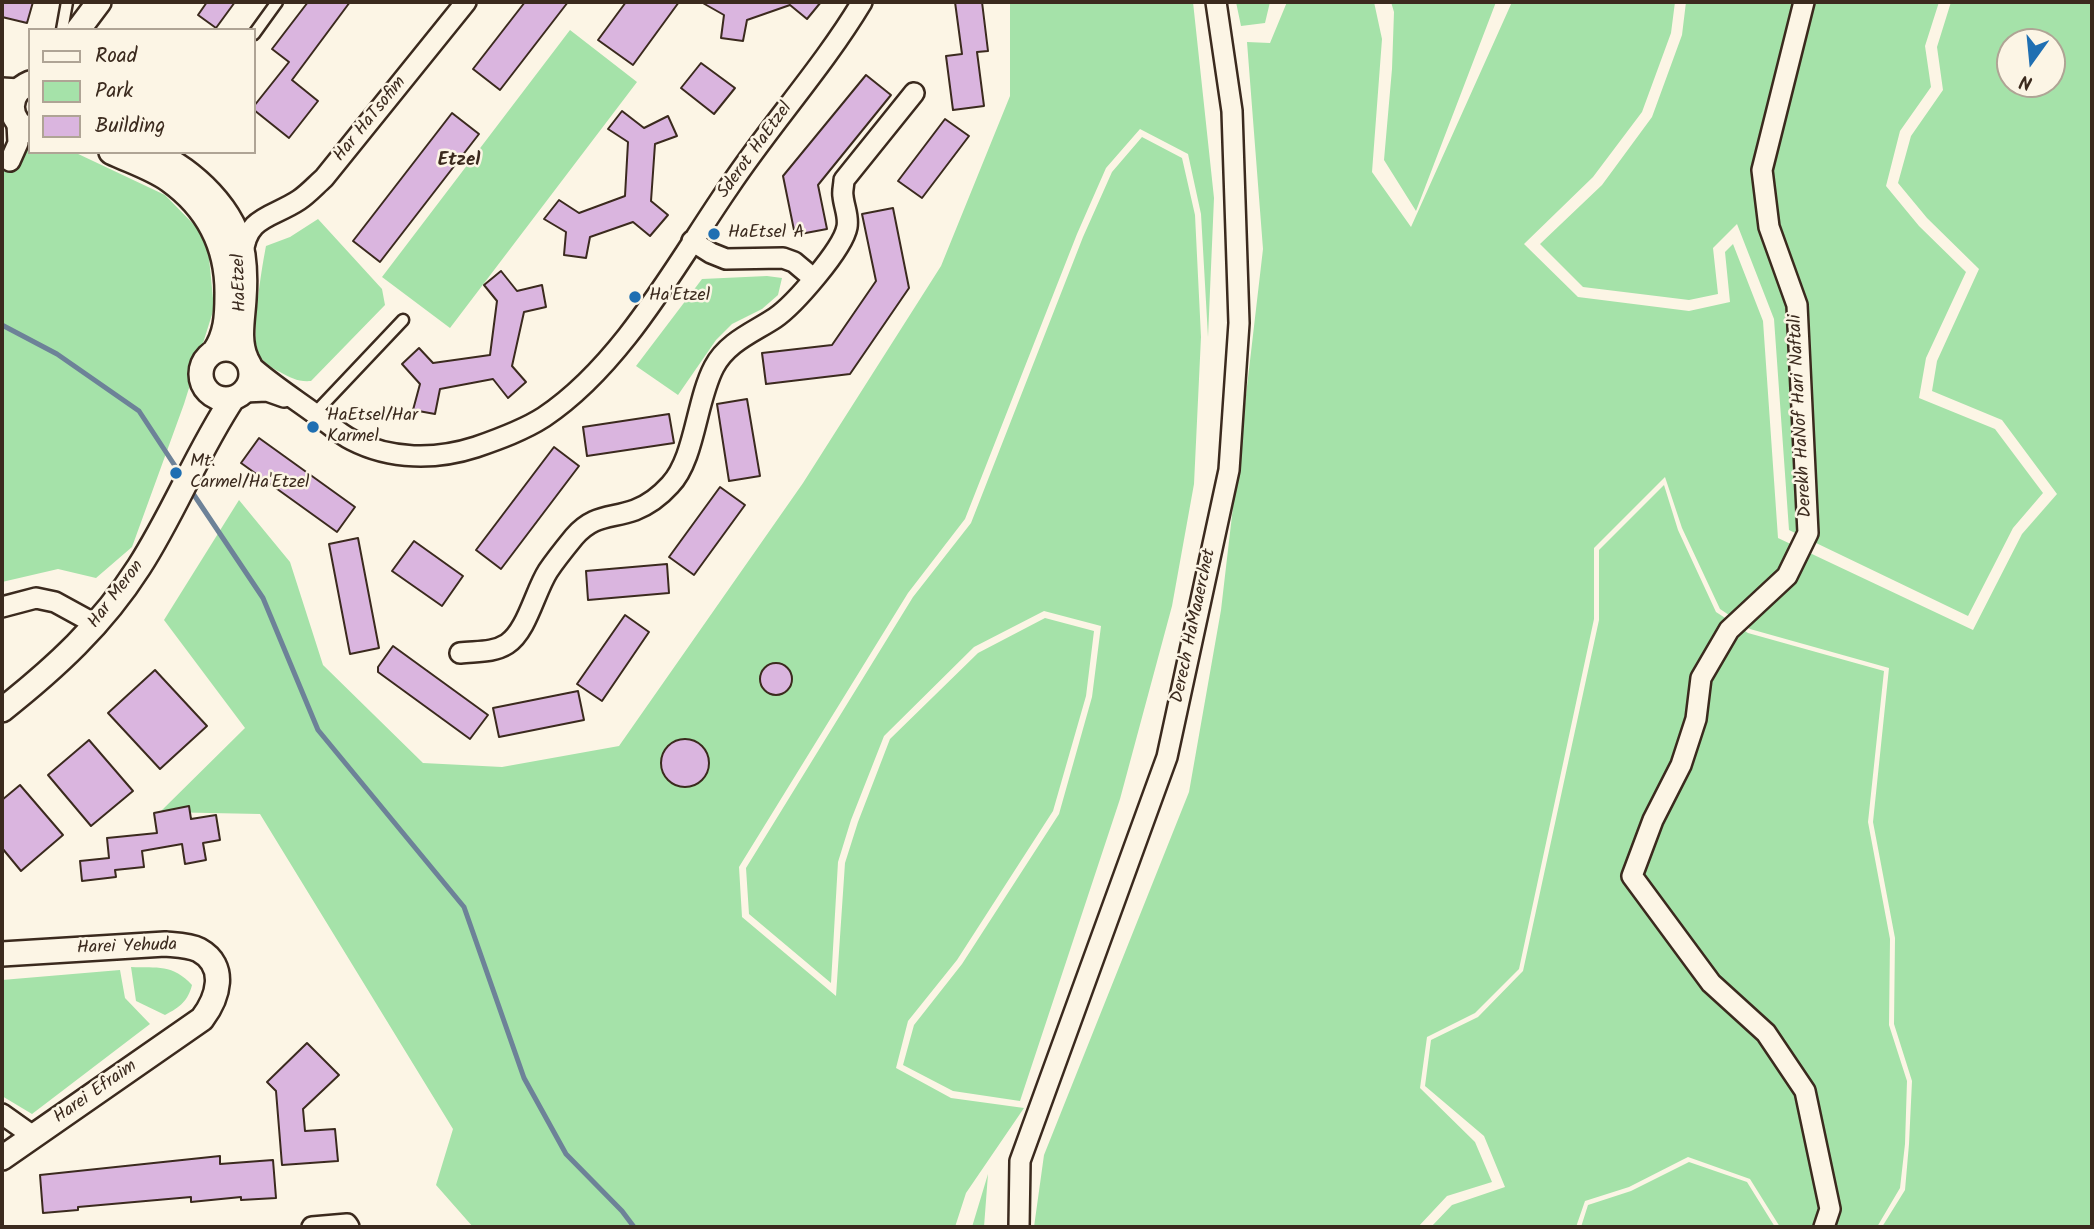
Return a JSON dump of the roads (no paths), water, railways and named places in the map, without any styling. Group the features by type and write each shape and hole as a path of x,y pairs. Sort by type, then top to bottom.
{"street":[{"path":"80,28 99,2"},
{"name":"Har HaTsofim","path":"260,220 299,200 324,178 466,2"},
{"name":"Sderot HaEtzel","path":"248,362 309,410 353,440 385,452 420,457 460,452 500,439 543,418 583,387 617,349 731,184 845,30 862,2"},
{"name":"Derech HaMaaerchet","path":"1019,1227 1020,1161 1167,757 1229,470 1239,310 1231,111 1216,2"},
{"name":"Derekh HaNof Hari Naftali","path":"1804,2 1762,170 1769,227 1797,305 1808,533 1787,576 1729,630 1701,678 1696,719 1681,765 1653,820 1632,876 1711,983 1766,1033 1805,1091 1830,1209 1824,1227"},
{"path":"460,653 495,650 508,643 519,631 548,572 575,536 591,522 636,510 671,485 683,468 706,385 715,364 749,332 789,308 838,248 847,229 844,180 915,93"},
{"path":"6,165 18,143 18,107"},
{"path":"115,154 168,179 186,194 232,251 260,220"},
{"path":"157,154 196,178 224,212 240,219 260,220"},
{"name":"HaEtzel","path":"214,352 222,338 227,316 227,287 232,251 232,225 224,212"},
{"path":"692,242 726,259 783,258 794,262 813,278"},
{"name":"HaEtzel","path":"232,251 244,286 241,341 248,362"},
{"path":"232,349 248,362 251,377 238,395 218,397 207,390 201,378 206,359 214,352 232,349"},
{"name":"Har Meron","path":"199,455 208,417 207,390"},
{"name":"Sderot HaEtzel","path":"238,395 256,390 278,394 309,410"},
{"name":"Har Meron","path":"2,710 66,658 97,625 140,567 171,513 199,455 238,395"},
{"path":"2,607 36,598 55,602 97,625"},
{"name":"Harei Yehuda","path":"2,954 165,944 199,950 217,975 217,989 214,1003 202,1019 190,1027"},
{"name":"Harei Efraim","path":"2,1158 190,1027"},
{"path":"2,1114 33,1136"},
{"path":"312,1227 348,1226"}],"lane":[{"path":"62,28 67,2"},
{"path":"256,31 277,2"},
{"path":"309,410 403,320"}],"waterway":[{"path":"2,325 57,354 139,411 181,475"},
{"path":"190,489 263,598 318,730 464,907 524,1078 566,1154 622,1211 634,1227"}],"place":[{"name":"HaEtsel A","path":"714,234"},
{"name":"Ha'Etzel","path":"635,297"},
{"name":"HaEtsel/Har Karmel","path":"313,427"},
{"name":"Mt. Carmel/Ha'Etzel","path":"176,473"}],"district":[{"name":"Etzel","path":"459,162"}]}
